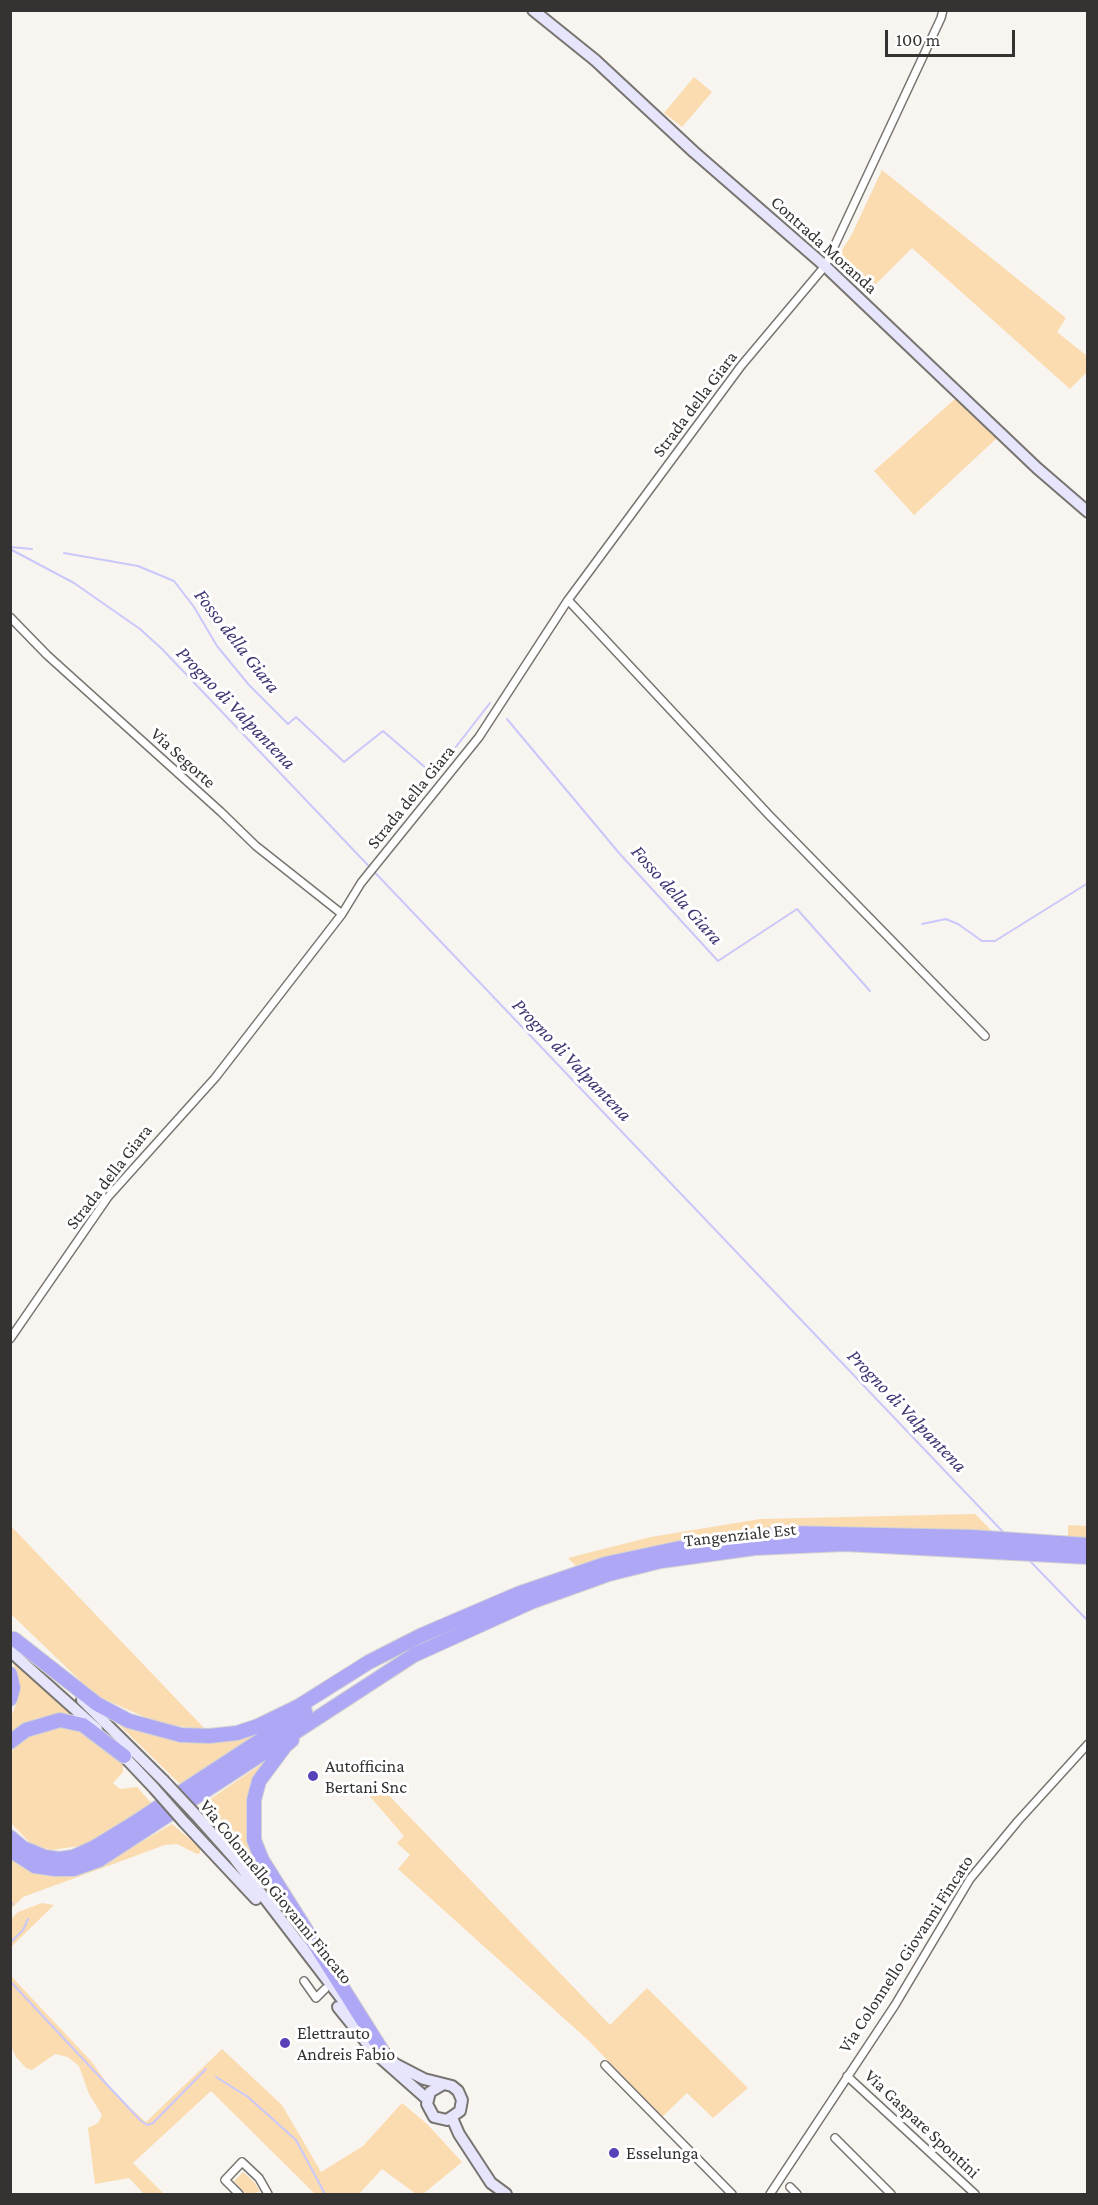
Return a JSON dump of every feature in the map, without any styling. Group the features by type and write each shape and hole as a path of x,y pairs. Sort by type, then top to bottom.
{"highway":[{"name":"Tangenziale Est","path":"422,1635 520,1593 605,1564 694,1545 788,1533 972,1537 1084,1551"},
{"name":"Tangenziale Est","path":"414,1655 531,1602 609,1574 661,1561 755,1548 845,1544 985,1551 1084,1551"},
{"path":"12,1642 97,1704 129,1722 182,1735 209,1736 237,1733 258,1726 299,1706 369,1662 422,1635"},
{"path":"10,1837 23,1848 59,1859 73,1857 95,1847 422,1635"},
{"path":"10,1850 35,1866 56,1869 74,1869 99,1860 414,1655"},
{"path":"381,2049 262,1860 254,1840 254,1800 259,1780 285,1746 414,1655"},
{"path":"10,1674 13,1688 10,1699"},
{"path":"10,1742 26,1730 43,1723 60,1720 83,1725 124,1756"}],"main road":[{"name":"Contrada Moranda","path":"533,10 594,60 694,152 825,266 1037,468 1088,512"},
{"name":"Via Colonnello Giovanni Fincato","path":"12,1642 111,1726 194,1813 234,1858 395,2064 423,2079 452,2086 461,2096 460,2110 452,2118 442,2120 434,2117 427,2107 427,2099 375,2053 253,1894 124,1756 12,1642"},
{"path":"427,2099 432,2090 442,2085"},
{"path":"452,2118 459,2134 486,2175 506,2194"}],"street":[{"name":"Strada della Giara","path":"10,1339 108,1197 215,1078 342,914 361,883 479,736 568,600 741,366 825,266 943,10"},
{"path":"568,600 769,815 985,1036"},
{"name":"Via Segorte","path":"10,617 47,655 222,812 256,846 342,914"},
{"name":"Via Colonnello Giovanni Fincato","path":"770,2194 895,2005 970,1879 1018,1821 1088,1744"},
{"path":"304,1981 316,1998 325,1989"},
{"path":"605,2065 732,2194"},
{"name":"Via Gaspare Spontini","path":"847,2076 975,2194"},
{"path":"835,2138 891,2194"},
{"path":"239,2194 225,2180 242,2162 259,2178 268,2194"},
{"path":"789,2187 797,2194"}],"shaded area":[{"path":"694,77 712,92 682,127 664,113"},
{"path":"882,170 1066,318 1057,332 1087,356 1087,372 1070,389 912,248 868,292 834,262 851,236"},
{"path":"956,398 997,438 914,515 874,471"},
{"path":"975,1514 998,1537 775,1531 579,1569 568,1558 651,1537 760,1519"},
{"path":"10,1525 206,1730 158,1723 95,1695 11,1614"},
{"path":"1068,1525 1087,1526 1087,1538 1068,1537"},
{"path":"12,1659 79,1717 41,1717 25,1724 11,1735 10,1719 18,1700 20,1685"},
{"path":"112,1718 161,1737 189,1740 275,1723 181,1785"},
{"path":"73,1727 102,1744 123,1765 123,1772 113,1783 120,1789 137,1787 153,1805 87,1845 51,1850 31,1844 11,1823 10,1754 19,1743 36,1733 54,1728"},
{"path":"272,1757 266,1764 252,1838 322,1964 200,1806"},
{"path":"375,1781 610,2025 647,1988 748,2088 713,2118 687,2093 662,2117 589,2041 398,1869 410,1855 397,1843 404,1836 367,1793"},
{"path":"172,1824 200,1848 200,1853 197,1854 177,1844 165,1845 23,1897 11,1909 11,1859 32,1870 100,1866"},
{"path":"42,1903 54,1905 11,1947 12,1918 18,1912"},
{"path":"10,1975 91,2061 115,2094 146,2122 222,2049 282,2105 321,2172 363,2146 402,2103 427,2124 462,2162 423,2194 416,2194 382,2169 359,2194 315,2194 211,2091 133,2163 164,2194 144,2194 129,2178 95,2184 88,2128 98,2123 102,2115 89,2094 79,2066 68,2057 55,2054 32,2070 26,2068 16,2057 11,2046"},
{"path":"243,2172 255,2183 260,2192 246,2194 234,2181"}],"waterway":[{"name":"Fosso della Giara","path":"10,547 32,549"},
{"name":"Progno di Valpantena","path":"10,549 74,583 140,629 162,649 1005,1534"},
{"name":"Fosso della Giara","path":"64,553 138,566 174,581 194,607 217,646 249,685 288,724 296,717 344,762 383,731 434,775 490,703"},
{"name":"Fosso della Giara","path":"507,719 619,853 718,961 797,909 870,991"},
{"name":"Fosso della Giara","path":"922,924 946,919 958,924 982,941 995,941 1088,883"},
{"name":"Progno di Valpantena","path":"1029,1560 1088,1621"},
{"path":"10,1943 23,1930 28,1919"},
{"path":"10,1981 147,2125 153,2123 206,2069"},
{"path":"216,2077 248,2097 296,2140 325,2194"}],"place":[{"name":"Autofficina Bertani Snc","path":"313,1776"},
{"name":"Elettrauto Andreis Fabio","path":"285,2043"},
{"name":"Esselunga","path":"614,2153"}]}
